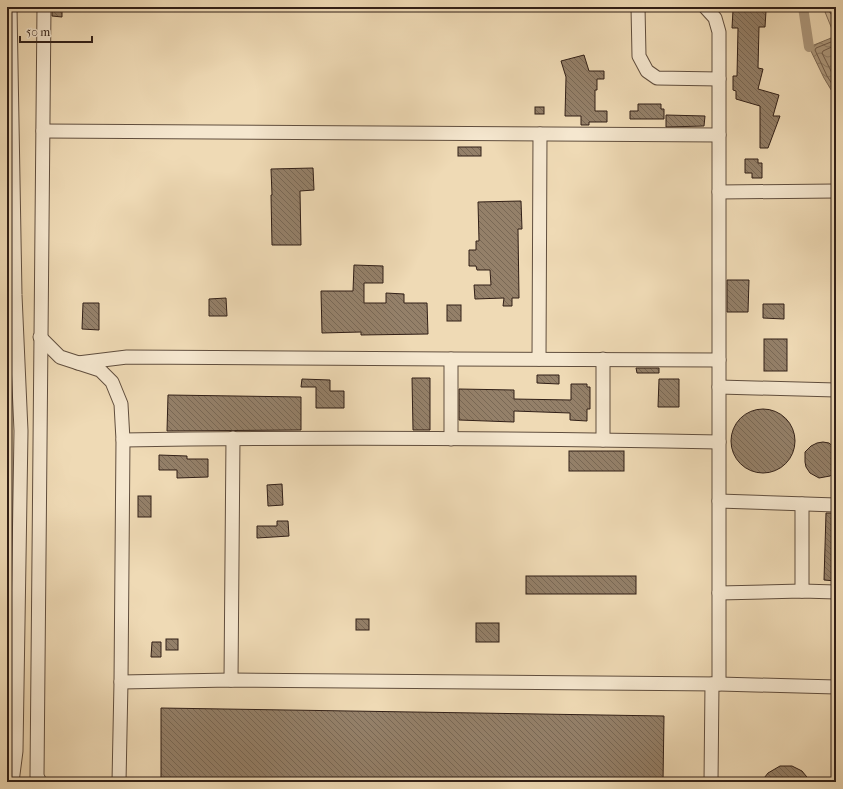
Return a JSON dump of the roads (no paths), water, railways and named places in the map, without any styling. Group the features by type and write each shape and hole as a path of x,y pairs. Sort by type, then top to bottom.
{"lane":[{"path":"10,7 15,294 21,431 16,751 12,782"},
{"path":"40,782 37,776 37,768 44,7"},
{"path":"638,7 639,56 647,71 657,78 719,79"},
{"path":"705,7 715,18 719,32 719,593 711,782"},
{"path":"43,131 719,135"},
{"path":"539,359 540,134"},
{"path":"719,192 836,190"},
{"path":"40,336 60,357 100,370 112,382 121,404 123,440 121,682 118,782"},
{"path":"78,363 127,357 719,360"},
{"path":"451,359 452,439"},
{"path":"603,359 603,440"},
{"path":"719,388 836,390"},
{"path":"123,440 233,438 719,442"},
{"path":"231,680 233,438"},
{"path":"719,501 836,505"},
{"path":"802,504 802,591"},
{"path":"719,593 802,591 836,592"},
{"path":"121,682 231,680 715,684 836,687"}],"water":[{"path":"836,36 836,98 824,78 809,47"}],"waterway":[{"path":"803,7 809,47"}]}
